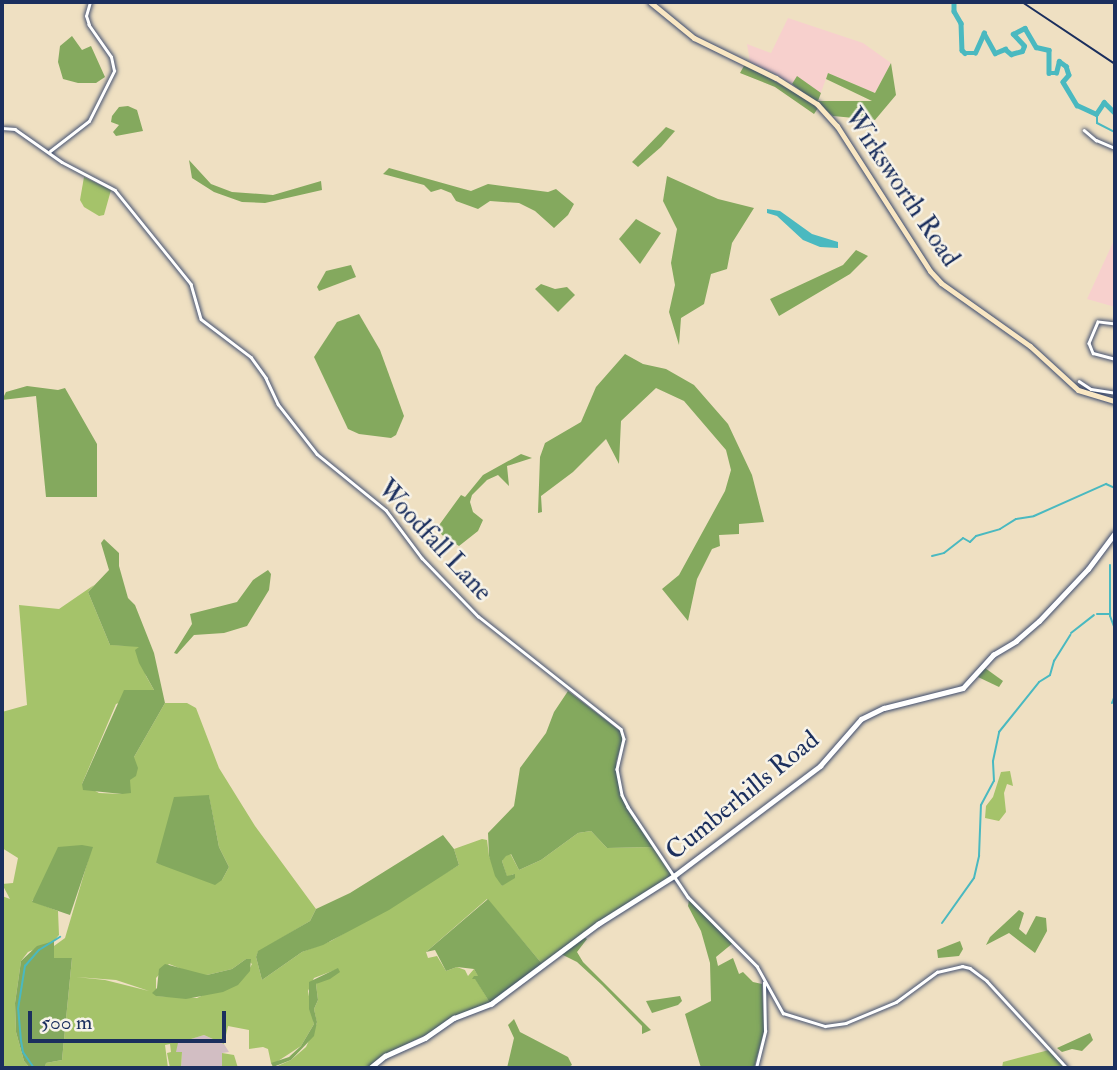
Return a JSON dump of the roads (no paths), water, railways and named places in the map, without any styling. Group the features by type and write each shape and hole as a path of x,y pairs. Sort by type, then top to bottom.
{"main road":[{"name":"Wirksworth Road","path":"650,2 694,38 776,78 817,104 837,126 923,261 942,283 1030,346 1078,390 1115,400"}],"street":[{"path":"2,128 15,129 50,151 89,121 114,71 108,51 89,25 86,16 90,2"},
{"path":"1084,130 1096,140 1115,148"},
{"name":"Woodfall Lane","path":"50,151 62,162 115,190 191,284 201,319 251,357 281,409 317,454 364,489 395,519 422,558 478,616 621,729 624,739 617,764 622,795 674,876"},
{"path":"1115,324 1100,321 1093,333 1090,349 1115,359"},
{"path":"1079,381 1091,388 1115,393"},
{"name":"Cumberhills Road","path":"370,1068 385,1056 425,1038 454,1018 491,1004 598,924 674,876 820,765 861,719 884,708 963,688 993,656 1039,621 1088,569 1115,533"},
{"path":"674,876 688,897 757,966 779,1008 788,1016 832,1026 881,1010 937,972 951,967 968,968 987,981 1021,1023 1067,1068"},
{"path":"756,1068 765,1031 764,983"}],"water":[{"path":"767,209 780,211 812,234 838,242 838,248 820,247 803,240 777,216 767,213"}],"waterway":[{"path":"954,2 954,11 961,23 962,50 965,53 975,53 984,33 995,53 1005,49 1011,54 1022,51 1024,46 1013,34 1025,28 1036,47 1049,50 1049,73 1056,73 1059,61 1066,66 1069,75 1063,82 1077,105 1096,114 1104,102 1115,113"},
{"path":"1097,113 1097,123 1115,132"},
{"path":"932,556 944,553 963,538 970,542 976,536 1000,529 1016,519 1034,516 1106,484 1115,488"},
{"path":"1110,565 1110,616 1115,629"},
{"path":"1097,614 1109,614"},
{"path":"1071,633 1094,615"},
{"path":"942,923 974,878 979,856 981,805 994,781 993,761 999,732 1039,682 1050,675 1054,661 1070,635"},
{"path":"1112,703 1115,695"},
{"path":"34,1068 23,1052 18,1009 25,966 39,950 60,937"}],"railway":[{"path":"1022,2 1115,64"}]}
